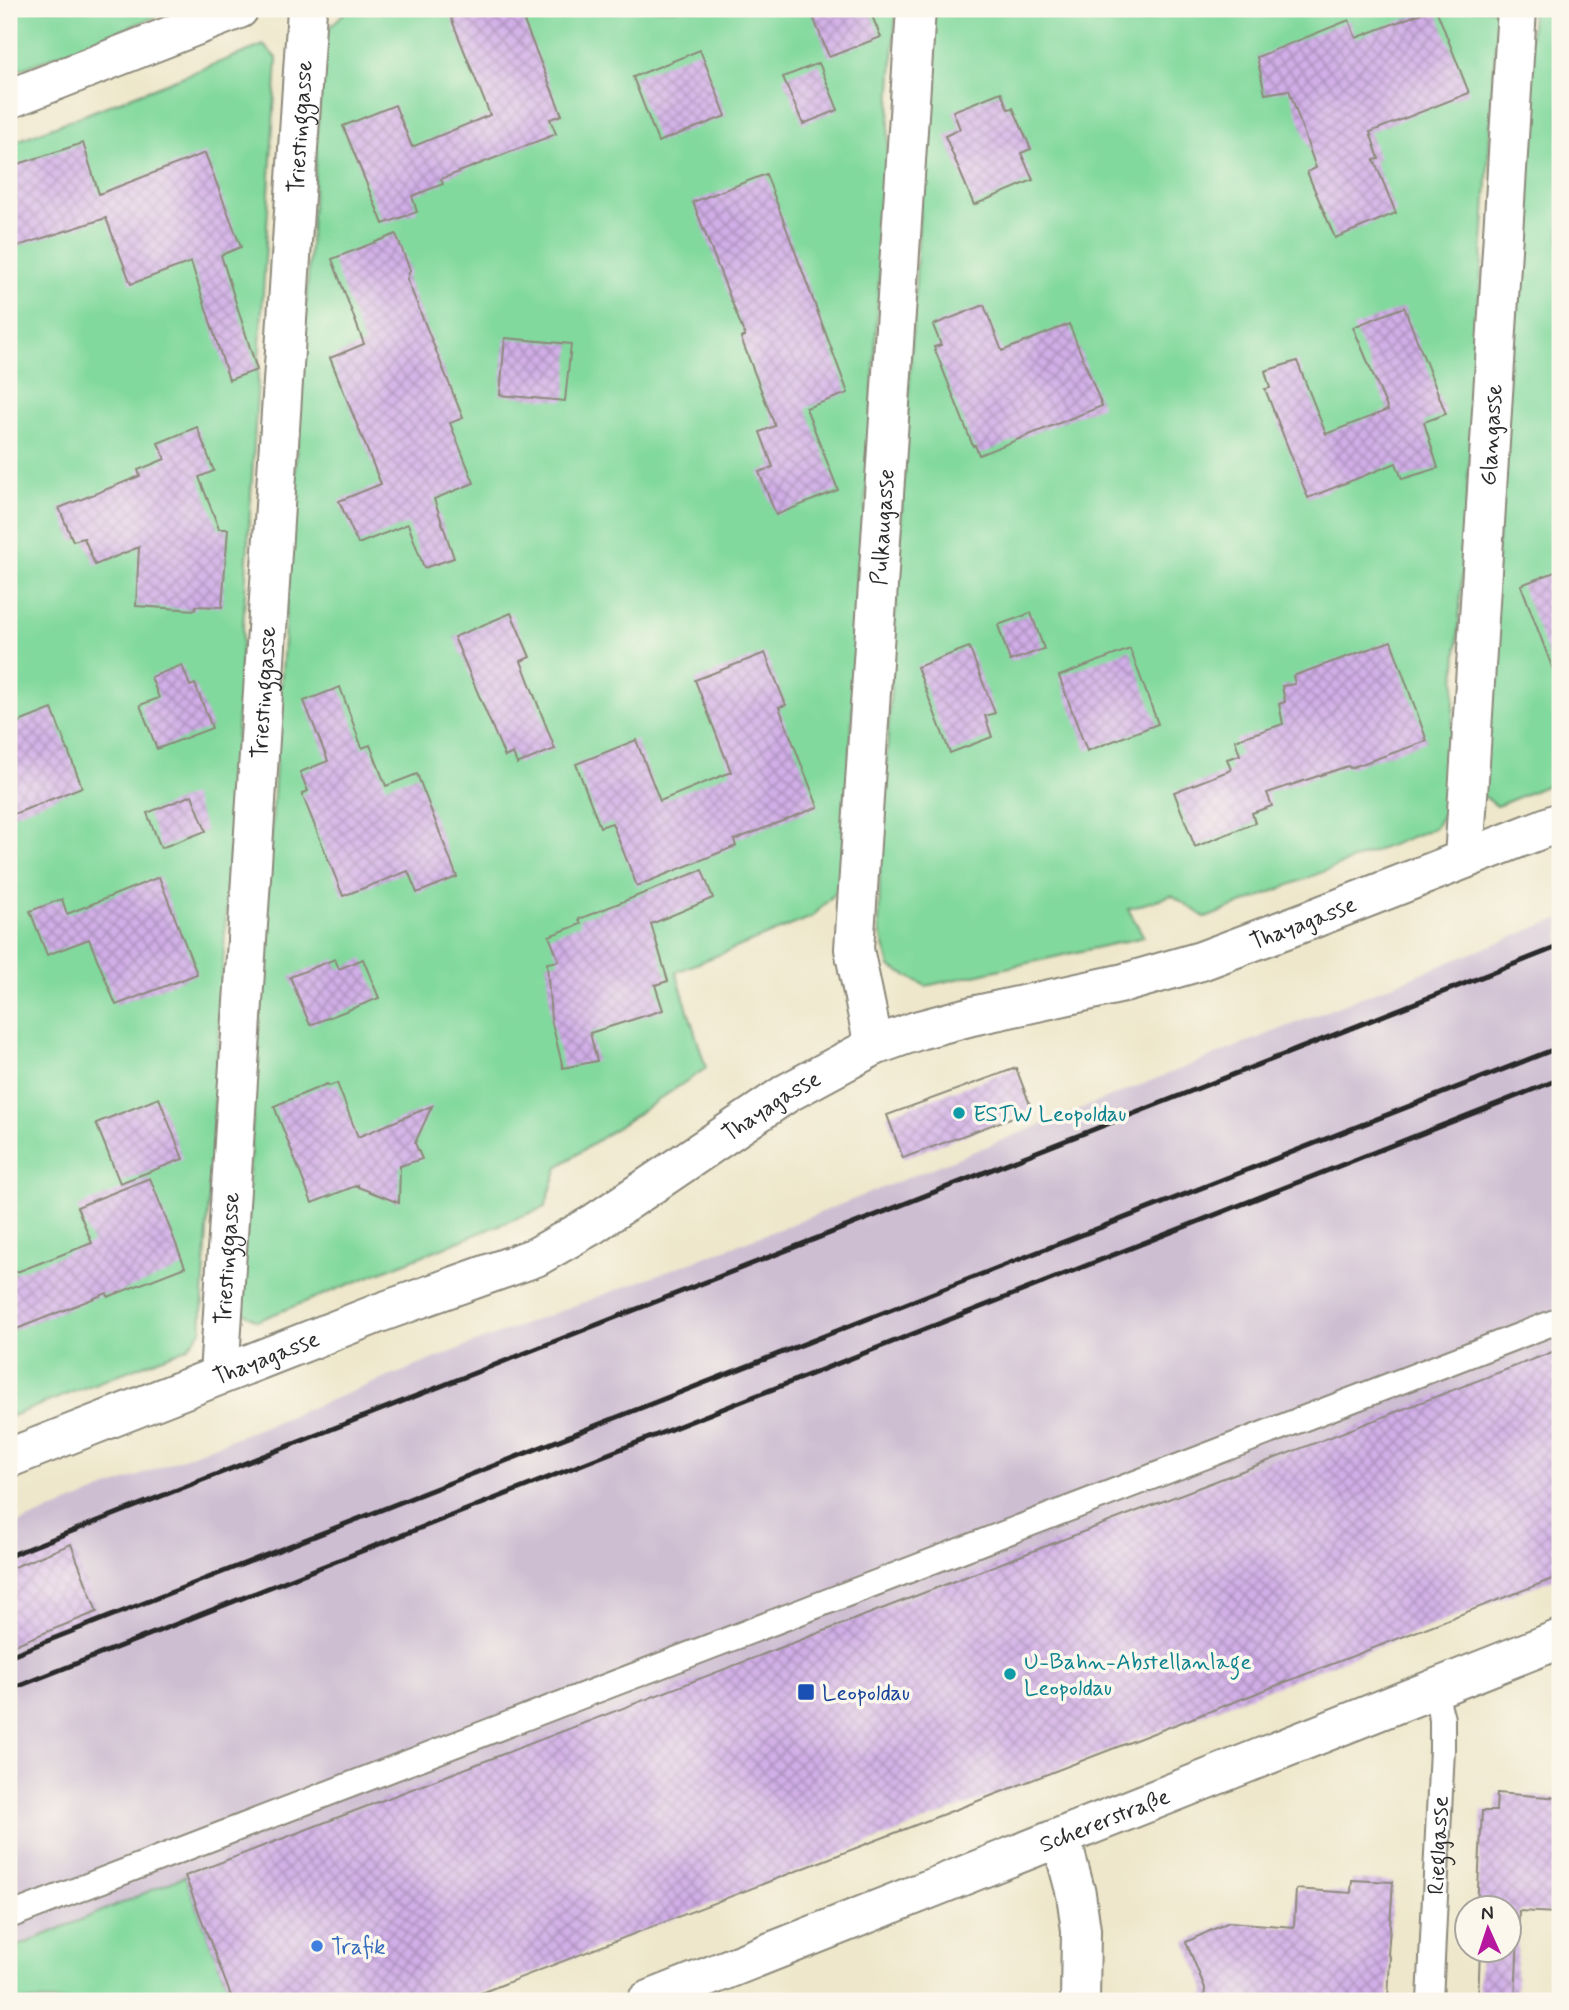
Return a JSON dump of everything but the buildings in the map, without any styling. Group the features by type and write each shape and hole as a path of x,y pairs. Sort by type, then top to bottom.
{"street":[{"path":"9,99 239,9"},
{"name":"Triestinggasse","path":"219,1375 307,9"},
{"name":"Pulkaugasse","path":"874,1046 854,949 916,9"},
{"name":"Glangasse","path":"1464,859 1517,9"},
{"name":"Thayagasse","path":"9,1458 391,1309 536,1257 592,1226 787,1093 874,1046 919,1030 972,1016 1124,983 1200,961 1560,822"},
{"name":"Schererstraße","path":"647,2001 1560,1639"},
{"path":"1061,1838 1076,1894 1081,1930 1080,2001"}],"lane":[{"path":"9,1916 1560,1320"},
{"name":"Rieglgasse","path":"1430,2001 1443,1749 1442,1719 1434,1689"}],"shaded area":[{"path":"1560,918 1560,1576 460,2001 9,2001 9,1527 477,1342 779,1229"}],"green space":[{"path":"9,9 176,9 9,74"},
{"path":"354,9 896,9 842,886 812,917 676,972 706,1068 558,1167 545,1207 257,1321 240,1310 324,33 345,12"},
{"path":"932,9 1498,9 1447,809 1434,828 1206,918 1172,895 1128,909 1144,937 926,986 890,967 879,927 880,866"},
{"path":"1532,9 1560,9 1560,780 1497,806 1481,794"},
{"path":"264,45 277,59 201,1331 187,1348 9,1417 9,144"},
{"path":"185,1876 233,2001 9,2001 9,1950"}],"railway":[{"path":"9,1556 1560,946"},
{"path":"9,1656 1560,1047"},
{"path":"9,1690 1560,1079"}],"place":[{"name":"ESTW Leopoldau","path":"959,1113"},
{"name":"U-Bahn-Abstellanlage Leopoldau","path":"1010,1674"},
{"name":"Leopoldau","path":"806,1692"},
{"name":"Trafik","path":"317,1946"}]}
